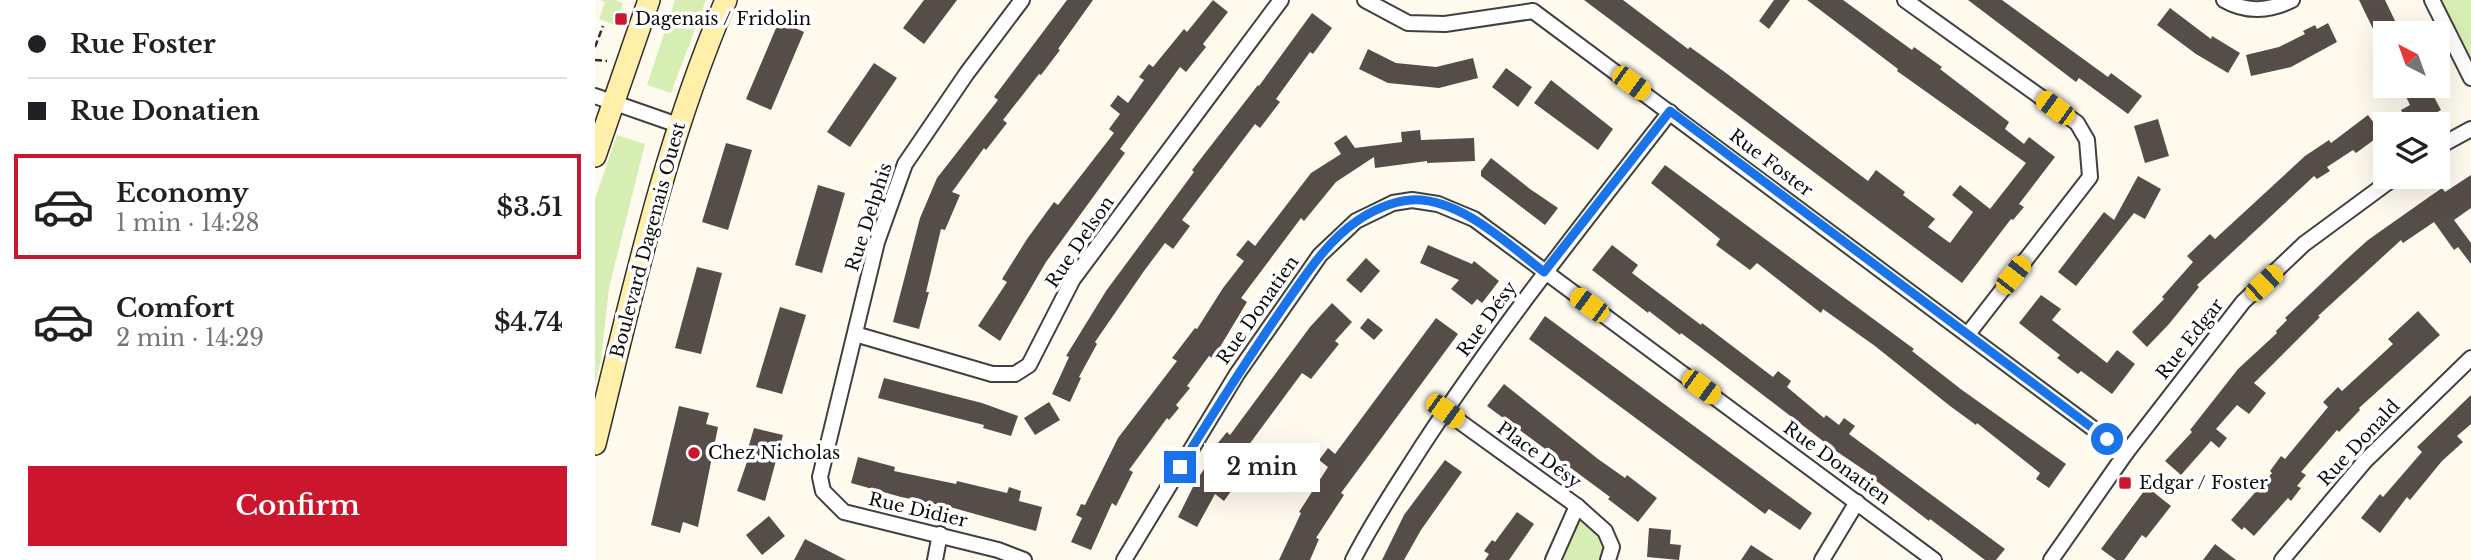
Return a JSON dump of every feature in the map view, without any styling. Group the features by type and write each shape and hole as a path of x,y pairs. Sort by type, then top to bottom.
{"main road":[{"path":"595,156 604,99 649,0"},
{"name":"Boulevard Dagenais Ouest","path":"595,444 646,233 678,125 726,0"}],"street":[{"name":"Rue Delphis","path":"820,477 877,242 905,164 967,73 1022,0"},
{"name":"Rue Delson","path":"855,334 992,374 1014,374 1029,365 1073,279 1281,0"},
{"name":"Rue Foster","path":"1364,0 1408,23 1445,24 1537,5 1670,111 2126,453"},
{"path":"1905,0 2077,123 2087,140 2089,177 1968,334"},
{"path":"2224,0 2237,8 2274,9 2292,0"},
{"path":"2432,0 2471,78"},
{"path":"604,99 678,125"},
{"name":"Rue Désy","path":"1353,560 1367,532 1445,411 1544,272 1670,111"},
{"path":"2450,141 2471,130"},
{"name":"Rue Edgar","path":"2051,560 2126,453 2243,302 2304,244 2379,189"},
{"name":"Rue Donatien","path":"1124,560 1237,374 1320,255 1356,221 1393,203 1412,200 1438,204 1474,219 1934,560"},
{"name":"Rue Donald","path":"2282,560 2365,461 2471,358"},
{"name":"Place Désy","path":"1445,411 1577,506 1605,531 1612,547 1608,560"},
{"name":"Rue Didier","path":"820,477 823,491 844,512 940,534 1024,560"},
{"path":"1822,560 1857,502"},
{"name":"Place Désy","path":"1553,560 1577,506"},
{"path":"935,560 940,534"}],"path":[{"path":"595,47 603,26"},
{"path":"595,60 607,61"}],"green space":[{"path":"600,0 623,3 615,25 599,19 605,2"},
{"path":"675,0 706,0 671,93 647,85"},
{"path":"2432,0 2471,0 2471,78 2450,36 2450,21 2442,21"},
{"path":"617,135 645,144 609,288 601,360 595,385 595,199"},
{"path":"1577,506 1605,531 1608,560 1553,560"}],"building":[{"path":"924,0 957,0 924,44 903,28"},
{"path":"1067,0 1093,0 1058,49 1060,50 1003,120 1007,123 986,150 984,148 952,192 960,195 945,230 941,229 919,329 893,322 920,218 937,178 998,100 994,97"},
{"path":"1213,0 1228,12 1203,44 1206,47 1186,72 1180,67 1120,149 1125,153 1046,262 1000,341 978,326 1007,282 1002,279 1027,239 1054,202 1058,205 1114,133 1109,129 1120,114 1110,106 1118,95 1128,103 1144,80 1139,77 1149,64 1153,67 1184,29 1187,32"},
{"path":"1584,0 1623,0 1688,49 1690,47 1726,73 1868,181 1876,170 1935,219 1928,227 1950,243 1973,212 1952,195 1960,185 1990,209 2026,163 1897,71 1898,69 1807,0 1843,0 1912,50 1914,47 1942,67 1940,69 2009,122 2005,129 2024,144 2029,137 2055,157 2019,204 2024,207 2011,219 1962,283"},
{"path":"1774,0 1790,0 1769,29 1759,21"},
{"path":"1968,0 2002,0 2108,77 2111,73 2142,96 2128,114 2079,78 2076,82"},
{"path":"2359,0 2385,0 2395,21 2373,21 2373,29"},
{"path":"2170,8 2211,39 2212,36 2240,53 2228,73 2196,54 2157,25"},
{"path":"1312,13 1332,28 1313,54 1310,52 1276,99 1280,102 1260,128 1255,124 1182,220 1190,226 1173,249 1165,243 1144,271 1095,342 1097,344 1079,377 1081,378 1070,402 1052,394 1069,357 1066,356 1106,291 1194,172 1192,170 1259,86"},
{"path":"779,21 804,32 771,110 746,99"},
{"path":"2328,23 2337,42 2291,67 2251,76 2246,55 2279,47 2305,34 2303,31 2315,25 2317,29"},
{"path":"1368,49 1396,63 1436,67 1473,58 1478,78 1439,88 1388,83 1359,69"},
{"path":"874,63 897,78 850,147 827,132"},
{"path":"1506,68 1532,87 1518,107 1492,87"},
{"path":"1551,80 1613,129 1598,150 1534,103"},
{"path":"2407,98 2434,98 2441,110 2402,112 2401,110 2410,105"},
{"path":"2368,115 2373,122 2373,141 2356,153 2353,150 2327,167 2330,171 2317,179 2314,176 2197,285 2199,287 2147,347 2132,332 2164,299 2162,297 2193,262 2187,256 2210,234 2215,239 2305,156 2329,140 2331,143"},
{"path":"2158,119 2169,156 2145,163 2134,126"},
{"path":"1420,130 1421,140 1474,138 1475,161 1427,161 1375,168 1374,157 1336,182 1304,221 1301,218 1241,298 1247,302 1220,347 1212,358 1209,356 1187,386 1190,388 1176,405 1179,408 1169,420 1167,418 1129,470 1133,472 1116,506 1112,503 1091,550 1071,542 1082,518 1076,515 1081,504 1085,505 1118,438 1177,361 1172,358 1195,328 1197,329 1244,261 1236,255 1248,240 1255,246 1311,173 1341,154 1334,143 1346,135 1355,148 1402,142 1401,132"},
{"path":"726,143 752,150 728,230 702,222"},
{"path":"1491,158 1558,208 1545,225 1481,176 1481,171"},
{"path":"1665,165 1914,349 1912,351 1962,390 2066,464 2049,488 2036,479 2040,473 1875,346 1823,309 1821,313 1757,263 1750,270 1716,245 1720,239 1651,183"},
{"path":"2471,175 2471,208 2454,220 2471,243 2471,264 2458,247 2454,250 2434,222 2403,243 2401,240 2318,316 2320,317 2254,383 2266,393 2249,414 2237,405 2216,429 2227,438 2219,448 2211,441 2181,475 2165,461 2192,432 2190,430 2238,369 2277,333 2287,320 2285,318 2368,240 2441,189 2445,192"},
{"path":"2138,176 2161,189 2145,219 2134,213 2076,286 2058,272 2104,212 2114,220"},
{"path":"818,185 845,193 822,273 795,265"},
{"path":"1428,245 1472,264 1474,261 1499,281 1482,303 1477,299 1472,305 1451,289 1459,280 1420,263"},
{"path":"1612,245 1638,265 1632,273 1773,377 1778,371 1791,381 1787,387 1824,418 1826,415 1839,425 1844,418 1855,426 1849,434 2005,549 1996,560 1985,560 1930,519 1929,521 1875,480 1876,478 1836,451 1681,333 1680,335 1649,311 1648,313 1592,270"},
{"path":"1366,258 1380,271 1361,293 1346,280"},
{"path":"697,267 722,273 701,354 675,348"},
{"path":"2041,295 2061,309 2052,320 2107,363 2117,350 2135,364 2112,394 2081,371 2078,374 2057,358 2060,355 2019,323"},
{"path":"1332,303 1352,322 1335,341 1339,344 1311,379 1302,373 1231,469 1224,480 1234,487 1224,501 1215,494 1197,527 1178,517 1196,481 1220,446 1217,444 1227,432 1230,435 1310,327"},
{"path":"780,307 806,315 782,394 756,387"},
{"path":"2418,311 2440,335 2359,408 2339,432 2337,430 2301,472 2306,475 2297,486 2301,488 2291,501 2288,498 2254,536 2244,527 2242,530 2231,520 2272,473 2270,471 2281,456 2285,459 2328,407 2323,402 2338,387 2342,391 2393,344 2388,339"},
{"path":"1545,316 1812,513 1800,530 1769,509 1765,514 1529,339"},
{"path":"1368,318 1383,330 1374,340 1360,328"},
{"path":"1436,318 1458,334 1341,493 1344,495 1316,538 1319,539 1310,560 1279,560 1301,513 1299,512 1328,467 1319,460 1328,448 1335,454"},
{"path":"884,378 982,403 1018,416 1011,436 983,428 984,425 878,398"},
{"path":"1504,384 1598,459 1625,478 1627,475 1657,498 1638,522 1608,499 1610,497 1487,406"},
{"path":"2471,395 2471,424 2457,436 2463,442 2442,461 2410,500 2407,497 2380,533 2361,518 2380,494 2383,497 2422,452 2417,447"},
{"path":"1049,402 1060,420 1035,435 1024,418"},
{"path":"679,406 709,413 706,424 718,427 698,527 683,522 680,533 651,525"},
{"path":"754,428 783,435 765,501 737,491 750,453 747,452"},
{"path":"858,457 895,467 894,471 956,484 957,481 1007,493 1009,487 1021,491 1019,501 1042,507 1036,531 851,483"},
{"path":"1445,460 1462,472 1421,530 1404,560 1382,560 1404,515"},
{"path":"2147,487 2171,506 2146,538 2142,535 2124,560 2116,560 2101,549"},
{"path":"1517,512 1534,524 1509,560 1485,560 1489,554 1484,551 1492,540 1495,542"},
{"path":"769,516 785,536 762,555 746,535"},
{"path":"1649,528 1671,530 1670,544 1681,545 1679,560 1647,557"},
{"path":"805,539 846,560 794,560"},
{"path":"2215,544 2236,560 2203,560"},
{"path":"1751,545 1774,560 1741,560"}],"place":[{"name":"Dagenais / Fridolin","path":"621,19"},
{"name":"Chez Nicholas","path":"694,453"},
{"name":"Edgar / Foster","path":"2125,483"}],"route":[{"path":"1180,467 1237,374 1320,255 1356,221 1393,203 1412,200 1438,204 1474,219 1544,272 1670,111 2107,439"}]}
